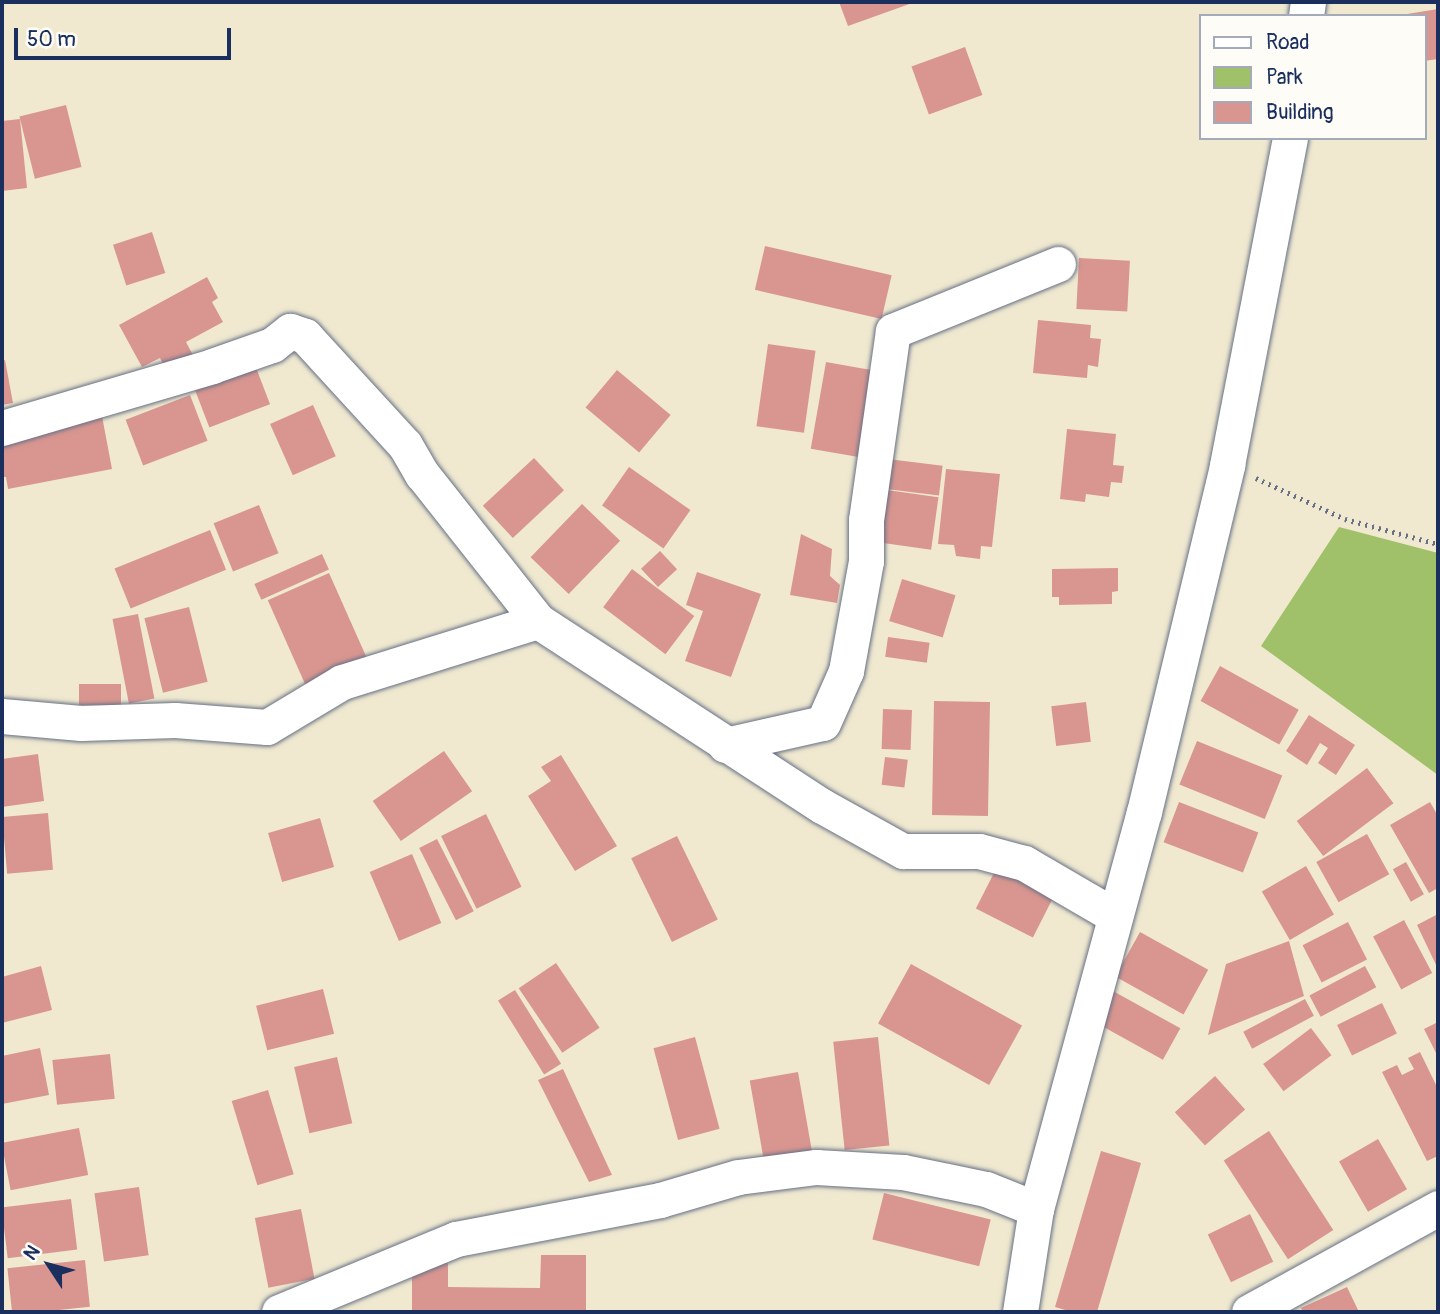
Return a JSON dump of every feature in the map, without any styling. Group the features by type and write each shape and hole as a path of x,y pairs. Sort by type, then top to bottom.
{"street":[{"path":"1020,1312 1036,1209 1177,683 1227,465 1290,140"},
{"path":"725,745 823,723 846,671 866,561 866,520 893,331 1058,264"},
{"path":"2,428 212,366 272,345 290,331 305,336 405,445 422,474 538,621 725,745 904,851 979,851 1024,863 1115,916"},
{"path":"2,716 80,723 175,720 267,727 342,682 538,621"},
{"path":"279,1312 456,1239 660,1200 738,1177 816,1167 903,1172 986,1189 1036,1209"},
{"path":"1249,1312 1438,1208"}],"path":[{"path":"1227,465 1345,519 1438,544"}],"green space":[{"path":"1339,527 1438,553 1438,775 1261,646"}],"building":[{"path":"839,2 915,2 848,26"},
{"path":"1438,9 1438,59 1426,61 1426,14 1407,14"},
{"path":"965,47 982,95 929,114 911,66"},
{"path":"66,105 81,167 35,179 19,117"},
{"path":"20,119 27,188 2,191 2,121"},
{"path":"152,232 165,273 126,286 113,245"},
{"path":"765,246 892,275 882,319 755,290"},
{"path":"1079,258 1130,261 1127,312 1076,309"},
{"path":"207,277 218,298 212,302 223,322 186,342 195,359 168,374 160,358 142,367 119,325"},
{"path":"1038,320 1091,325 1090,338 1101,339 1098,367 1088,365 1087,378 1033,373"},
{"path":"768,344 816,351 804,433 756,426"},
{"path":"5,360 13,403 2,405 2,361"},
{"path":"826,362 875,371 860,457 811,449"},
{"path":"255,365 270,404 209,428 194,388"},
{"path":"617,370 671,415 639,453 586,408"},
{"path":"190,395 208,441 143,465 126,420"},
{"path":"313,405 336,456 293,475 270,424"},
{"path":"102,416 112,469 8,489 6,477 2,477 2,435"},
{"path":"1067,429 1116,434 1113,465 1124,466 1122,483 1111,482 1109,497 1086,494 1085,502 1060,499"},
{"path":"534,458 564,490 513,538 483,506"},
{"path":"888,459 943,466 939,495 884,489"},
{"path":"629,467 690,510 663,549 602,506"},
{"path":"946,469 1000,474 992,547 981,546 980,559 956,556 954,545 938,544"},
{"path":"887,490 938,497 931,550 880,542"},
{"path":"582,504 620,541 569,594 531,557"},
{"path":"259,505 278,553 233,572 214,523"},
{"path":"210,530 226,570 131,608 115,569"},
{"path":"801,534 832,549 830,576 840,585 837,603 790,595"},
{"path":"660,551 677,569 658,587 641,569"},
{"path":"322,554 329,570 261,600 254,584"},
{"path":"1118,568 1118,591 1112,592 1112,604 1059,605 1059,597 1052,597 1052,569"},
{"path":"632,569 694,616 665,654 603,607"},
{"path":"697,572 761,594 731,677 685,661 703,611 686,605"},
{"path":"329,573 368,661 307,688 268,600"},
{"path":"902,579 956,595 943,637 889,621"},
{"path":"189,607 208,682 163,693 144,618"},
{"path":"138,614 154,698 129,703 112,619"},
{"path":"888,637 930,643 927,663 885,657"},
{"path":"1220,666 1299,710 1279,745 1201,701"},
{"path":"79,684 121,684 121,705 79,705"},
{"path":"934,701 990,702 988,816 932,815"},
{"path":"1086,702 1091,742 1056,746 1051,706"},
{"path":"883,709 912,710 911,750 882,749"},
{"path":"1309,715 1355,745 1336,775 1318,763 1328,748 1320,743 1307,765 1286,751"},
{"path":"1197,741 1282,775 1265,819 1179,785"},
{"path":"444,751 472,791 401,841 373,801"},
{"path":"38,754 44,801 2,807 2,759"},
{"path":"561,755 617,846 575,871 528,796 551,781 541,767"},
{"path":"885,757 908,760 904,788 882,785"},
{"path":"1367,768 1393,803 1323,856 1297,821"},
{"path":"1179,802 1258,832 1243,873 1164,842"},
{"path":"1430,802 1438,816 1438,888 1429,893 1390,825"},
{"path":"48,813 53,870 7,874 2,817"},
{"path":"486,814 522,887 477,909 441,836"},
{"path":"320,818 334,867 282,882 268,833"},
{"path":"1367,834 1389,874 1339,902 1316,862"},
{"path":"677,836 718,920 672,942 631,858"},
{"path":"437,839 474,911 456,920 419,848"},
{"path":"412,854 441,923 399,941 370,872"},
{"path":"1406,862 1424,894 1411,902 1393,869"},
{"path":"999,863 1056,892 1033,937 976,908"},
{"path":"1306,866 1334,914 1290,940 1262,892"},
{"path":"1438,914 1438,969 1417,925"},
{"path":"1404,920 1432,973 1401,989 1373,936"},
{"path":"1348,922 1367,959 1322,983 1303,945"},
{"path":"1140,932 1208,970 1183,1014 1115,977"},
{"path":"1289,941 1304,996 1208,1035 1226,964"},
{"path":"556,963 600,1028 562,1053 519,988"},
{"path":"911,964 1022,1026 989,1085 878,1023"},
{"path":"41,966 52,1010 2,1023 2,977"},
{"path":"1365,966 1376,987 1321,1017 1309,996"},
{"path":"323,989 334,1034 267,1050 256,1006"},
{"path":"515,990 561,1064 544,1074 498,1001"},
{"path":"1113,991 1180,1028 1163,1060 1096,1022"},
{"path":"1305,999 1314,1016 1252,1049 1243,1032"},
{"path":"1382,1003 1397,1034 1352,1055 1337,1025"},
{"path":"1438,1022 1438,1057 1424,1029"},
{"path":"1311,1028 1331,1055 1284,1091 1263,1064"},
{"path":"695,1037 720,1129 678,1140 653,1048"},
{"path":"878,1037 889,1145 845,1150 833,1042"},
{"path":"40,1048 49,1095 2,1104 2,1056"},
{"path":"1420,1052 1438,1089 1438,1156 1427,1161 1382,1072 1397,1065 1402,1075 1414,1069 1408,1058"},
{"path":"110,1054 115,1099 57,1105 52,1060"},
{"path":"337,1057 352,1123 309,1133 294,1067"},
{"path":"563,1069 612,1175 589,1182 538,1080"},
{"path":"798,1072 812,1154 764,1162 750,1081"},
{"path":"1215,1076 1245,1109 1205,1146 1175,1112"},
{"path":"268,1090 294,1174 257,1185 232,1101"},
{"path":"79,1128 88,1175 11,1190 2,1143"},
{"path":"1269,1131 1333,1230 1288,1259 1224,1160"},
{"path":"1378,1139 1407,1189 1368,1212 1339,1162"},
{"path":"1101,1151 1141,1163 1097,1312 1072,1312 1055,1307"},
{"path":"139,1187 149,1255 104,1262 94,1193"},
{"path":"884,1193 991,1220 979,1266 872,1240"},
{"path":"71,1199 77,1250 8,1258 2,1207"},
{"path":"301,1209 315,1279 268,1288 255,1218"},
{"path":"1250,1214 1273,1262 1231,1282 1208,1235"},
{"path":"541,1255 586,1255 586,1312 412,1312 412,1263 448,1263 448,1287 540,1288"},
{"path":"85,1260 90,1307 12,1312 7,1268"},
{"path":"1347,1287 1359,1312 1303,1312 1301,1308"}]}
